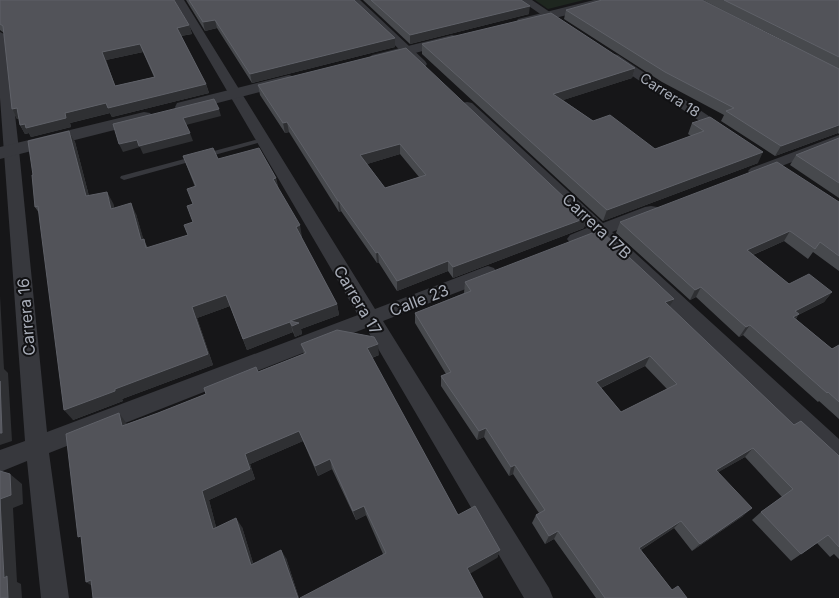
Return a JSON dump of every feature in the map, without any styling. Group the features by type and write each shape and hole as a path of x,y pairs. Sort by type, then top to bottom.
{"street":[{"name":"Carrera 17","path":"179,0 369,319 539,598"},
{"path":"354,0 435,77"},
{"path":"525,0 581,37"},
{"path":"511,25 610,0"},
{"name":"Carrera 16","path":"0,35 6,152 55,598"},
{"path":"359,62 464,36"},
{"name":"Carrera 18","path":"605,53 734,138"},
{"path":"6,152 301,77"},
{"name":"Carrera 17B","path":"457,97 601,229 839,454"},
{"path":"738,178 839,139"},
{"path":"758,154 790,175"},
{"path":"555,247 665,206"},
{"name":"Calle 23","path":"0,461 508,265"}],"lane":[{"path":"124,178 263,140"}],"shaded area":[{"path":"535,0 584,0 548,9"}],"building":[{"path":"0,0 174,0 189,25 177,28 206,84 108,108 106,103 65,113 66,118 26,128 25,124 20,125 17,108 12,109 3,26 0,24","holes":["140,44 155,77 115,86 102,52"]},
{"path":"189,0 354,0 395,38 250,74 215,20 203,22"},
{"path":"371,0 521,0 530,6 410,35"},
{"path":"602,0 702,0 839,69 839,125 781,146 726,111 734,108 665,72 566,10"},
{"path":"724,0 839,0 839,57"},
{"path":"551,13 635,68 553,94 593,121 610,115 655,149 704,131 692,123 710,117 763,152 607,210 422,44"},
{"path":"406,48 586,218 453,267 448,261 397,281 378,252 376,253 338,201 287,122 283,123 258,85","holes":["400,144 426,175 385,188 360,155"]},
{"path":"214,99 219,109 183,118 190,133 139,146 137,140 119,144 113,124"},
{"path":"69,131 86,196 107,192 111,209 131,203 141,240 144,239 146,248 188,235 184,225 193,222 187,206 193,204 187,189 196,186 183,156 213,148 218,159 259,148 276,178 273,179 300,225 296,227 337,304 290,321 299,323 292,326 290,322 243,339 226,295 192,307 208,354 64,410 38,206 35,207 28,141"},
{"path":"839,138 839,183 796,155"},
{"path":"777,162 839,202 839,256 820,242 815,249 790,231 747,250 789,284 809,274 832,292 795,311 799,314 793,317 832,349 839,345 839,402 750,325 746,327 701,287 695,290 620,222"},
{"path":"600,230 674,299 665,302 794,425 801,421 839,456 839,547 828,535 801,554 761,512 793,489 753,448 716,470 752,508 700,544 681,521 639,548 672,590 678,586 687,598 605,598 558,531 549,536 536,515 545,510 515,465 511,467 486,428 479,431 441,376 451,372 415,313 471,291 465,282","holes":["650,356 677,384 621,412 596,382"]},
{"path":"337,330 374,337 378,344 367,348 458,515 475,506 500,550 467,568 483,598 300,598 386,553 364,506 353,511 330,459 315,466 299,431 245,454 250,469 202,491 213,529 236,518 251,565 281,550 298,598 93,598 91,580 86,582 81,536 78,537 66,434 119,413 122,426 158,413 206,394 204,388 256,367 258,372 306,353 301,344"},
{"path":"0,381 2,433 0,433"},
{"path":"0,471 10,474 11,495 0,499"},
{"path":"0,499 4,578 7,576 8,598 0,598"}]}
